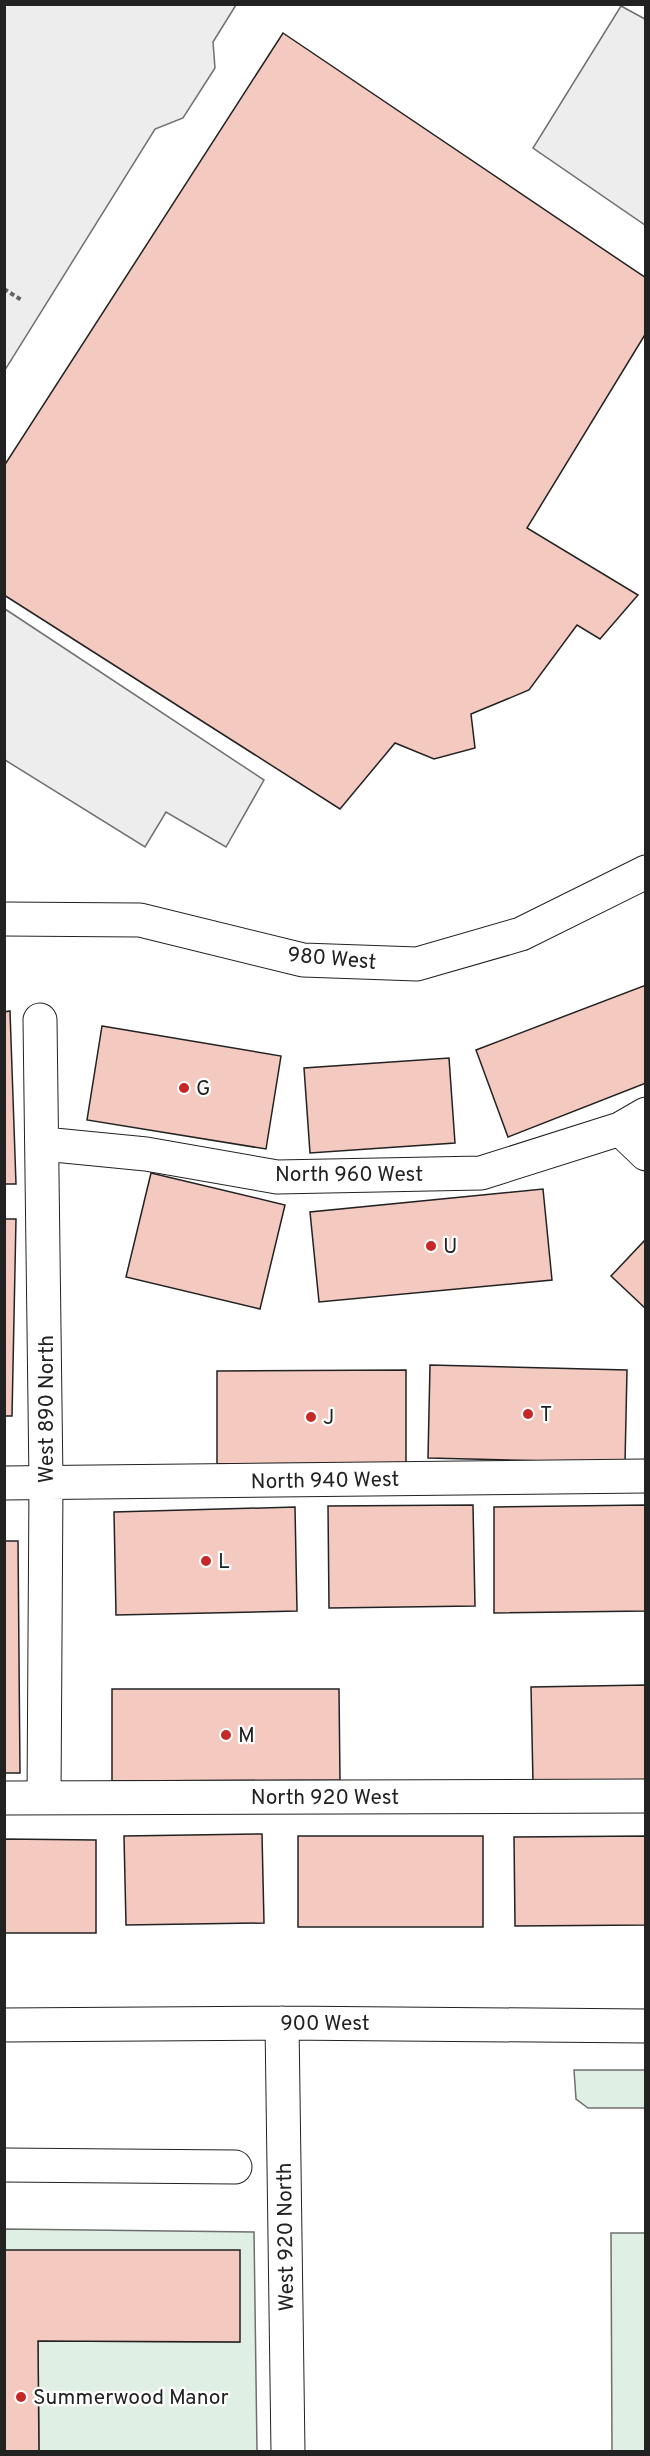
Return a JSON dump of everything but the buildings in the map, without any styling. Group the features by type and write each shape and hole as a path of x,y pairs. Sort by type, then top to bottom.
{"street":[{"name":"980 West","path":"4,919 140,920 303,960 417,964 520,934 645,872"},
{"name":"West 890 North","path":"40,1020 44,1144 46,1482 44,1798"},
{"name":"North 960 West","path":"44,1144 146,1154 277,1177 481,1173 633,1122"},
{"path":"633,1122 645,1154"},
{"name":"North 940 West","path":"4,1483 645,1476"},
{"name":"North 920 West","path":"4,1798 645,1796"},
{"name":"900 West","path":"4,2025 282,2023 645,2026"},
{"name":"West 920 North","path":"282,2023 288,2451"},
{"path":"4,2165 236,2167"}],"path":[{"path":"4,289 23,301"}],"green space":[{"path":"574,2070 645,2070 645,2108 588,2108 576,2099"},
{"path":"5,2229 254,2232 257,2451 39,2451 38,2341 240,2342 5,2250"},
{"path":"611,2233 645,2233 645,2451 612,2451"}],"shaded area":[{"path":"5,4 236,5 213,42 215,68 183,118 155,129 5,370"},
{"path":"621,6 645,19 645,225 533,148"},
{"path":"5,609 264,780 226,847 166,812 145,847 5,760"}],"place":[{"name":"G","path":"184,1088"},
{"name":"U","path":"431,1246"},
{"name":"T","path":"528,1414"},
{"name":"J","path":"311,1417"},
{"name":"L","path":"206,1561"},
{"name":"M","path":"226,1735"},
{"name":"Summerwood Manor","path":"21,2397"}]}
